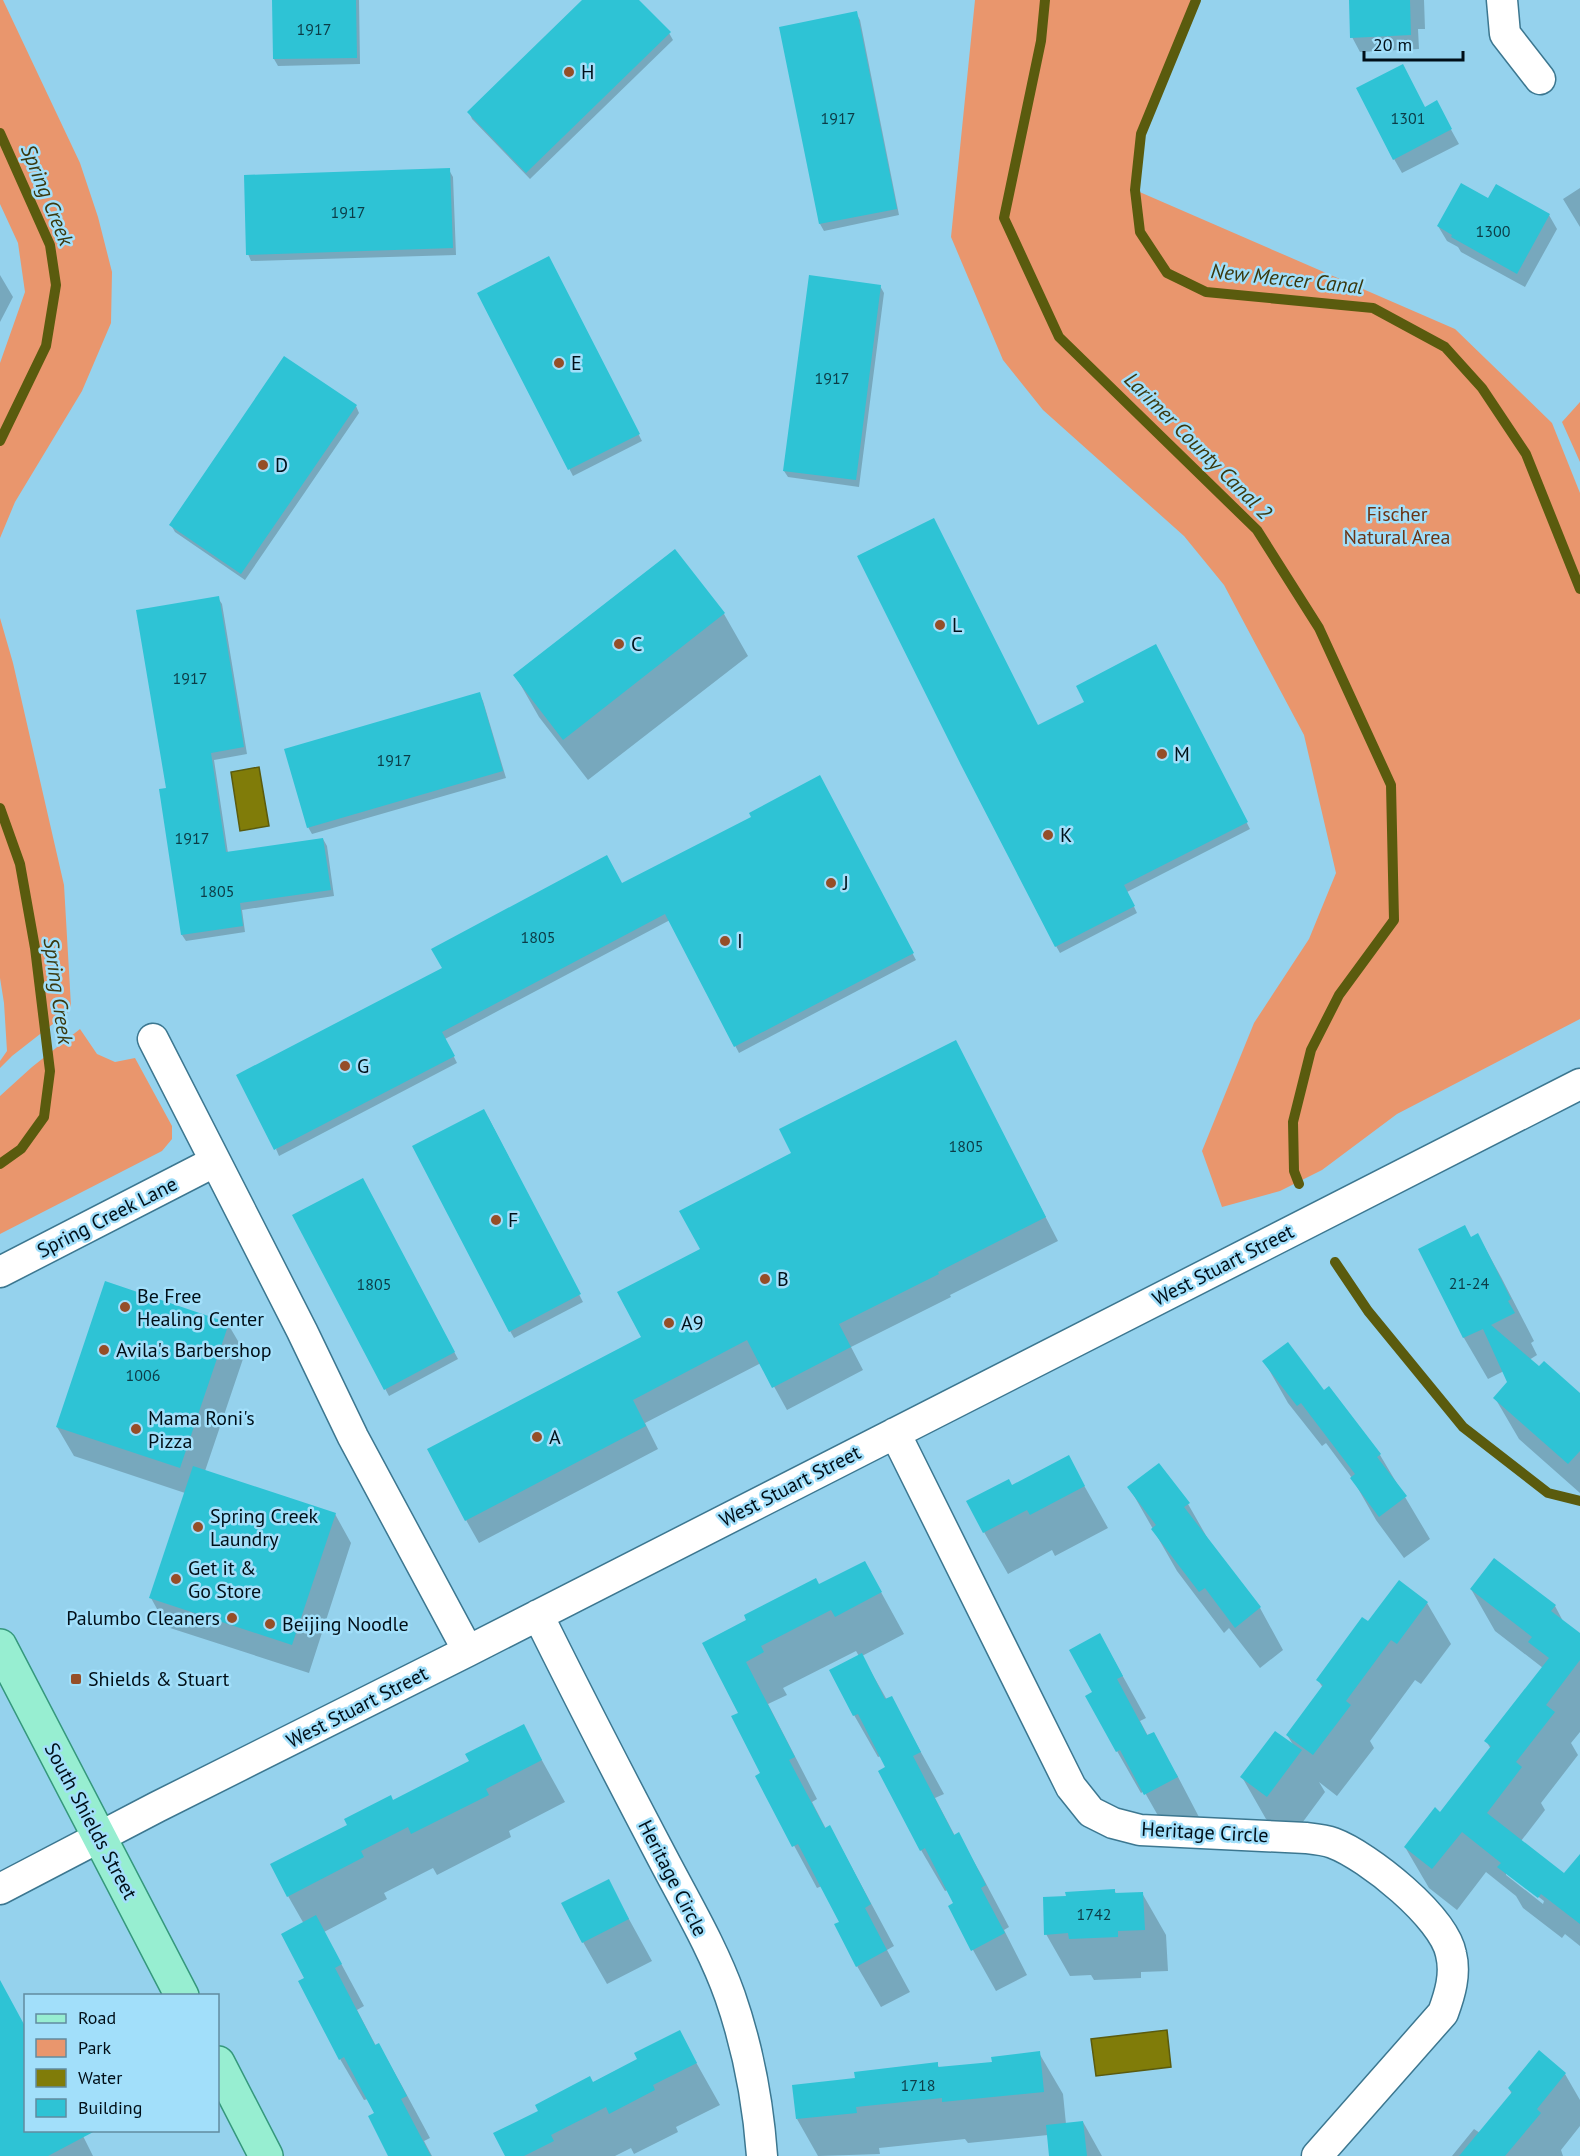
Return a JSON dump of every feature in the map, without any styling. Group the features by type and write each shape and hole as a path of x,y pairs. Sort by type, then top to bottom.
{"main road":[{"name":"South Shields Street","path":"0,1646 181,1994"},
{"path":"219,2065 266,2156"}],"street":[{"path":"1502,0 1505,34 1540,79"},
{"path":"153,1039 302,1331 353,1437 468,1651"},
{"name":"West Stuart Street","path":"0,1889 1580,1084"},
{"name":"Spring Creek Lane","path":"0,1272 214,1162"},
{"name":"Heritage Circle","path":"895,1433 1071,1787 1091,1812 1113,1823 1140,1830 1306,1838 1333,1843 1360,1858 1414,1899 1440,1929 1451,1954 1453,1980 1443,2013 1317,2156"},
{"name":"Heritage Circle","path":"538,1615 590,1720 712,1953 744,2043 757,2100 762,2156"}],"green space":[{"path":"0,0 3,0 80,163 98,217 112,272 111,323 82,391 15,502 0,538 0,363 25,292 18,243 0,204"},
{"name":"Fischer Natural Area","path":"975,0 1196,0 1141,134 1135,190 1455,329 1552,423 1580,493 1580,1019 1397,1114 1322,1170 1280,1191 1222,1207 1202,1151 1254,1023 1309,939 1336,873 1304,735 1224,585 1184,536 1043,410 1003,360 951,237"},
{"path":"1580,402 1580,462 1562,422"},
{"path":"0,618 13,663 64,885 71,1006 67,1013 0,1068 0,1061 7,1051 0,978"},
{"path":"80,1029 97,1054 115,1062 135,1058 172,1126 172,1139 162,1151 0,1234 0,1096"}],"water":[{"path":"259,767 269,826 240,831 231,772"},
{"path":"1167,2030 1171,2067 1096,2076 1091,2039"}],"building":[{"path":"272,0 356,0 357,58 273,59"},
{"name":"H","path":"582,0 639,0 671,32 526,173 467,112"},
{"path":"1349,0 1410,0 1411,35 1350,38"},
{"path":"857,11 897,209 819,224 779,27"},
{"path":"1403,64 1425,107 1437,100 1452,129 1393,160 1356,88"},
{"path":"450,168 453,248 246,255 244,175"},
{"path":"1461,183 1488,198 1496,184 1550,214 1517,274 1451,237 1452,235 1437,226"},
{"name":"E","path":"549,256 640,434 568,470 477,293"},
{"path":"809,275 881,285 856,480 783,471"},
{"name":"D","path":"284,356 357,405 241,574 169,525"},
{"path":"934,518 1038,725 1084,702 1076,686 1156,644 1248,822 1124,885 1135,906 1055,947 857,556"},
{"name":"C","path":"675,549 725,613 563,740 513,675"},
{"path":"219,596 244,747 211,753 226,852 323,838 331,890 240,903 243,926 181,935 159,789 166,788 136,610"},
{"path":"480,692 503,771 307,828 284,749"},
{"path":"820,775 914,953 734,1047 665,914 442,1032 455,1056 274,1150 236,1075 442,968 431,949 607,855 622,883 751,817 749,813"},
{"path":"956,1040 1046,1217 839,1324 851,1347 772,1388 747,1340 633,1400 646,1426 465,1521 427,1449 641,1337 617,1292 700,1249 679,1211 791,1153 779,1129"},
{"name":"F","path":"484,1109 581,1294 509,1332 412,1146"},
{"path":"363,1178 455,1352 384,1390 292,1215"},
{"path":"1465,1225 1471,1237 1478,1233 1511,1299 1508,1301 1515,1313 1491,1325 1539,1366 1544,1361 1580,1393 1580,1451 1568,1464 1493,1398 1507,1382 1483,1329 1463,1338 1418,1249"},
{"path":"105,1281 229,1323 180,1468 56,1427"},
{"path":"1288,1342 1324,1390 1329,1386 1381,1454 1377,1457 1407,1496 1379,1517 1350,1478 1355,1474 1301,1403 1297,1406 1262,1361"},
{"path":"1069,1455 1085,1486 1030,1515 1027,1510 983,1533 966,1501 1009,1479 1012,1485"},
{"path":"1159,1463 1190,1503 1184,1507 1261,1607 1235,1628 1205,1588 1199,1592 1151,1529 1156,1525 1127,1487"},
{"path":"193,1466 336,1513 292,1645 149,1598"},
{"path":"1494,1558 1556,1605 1551,1611 1580,1633 1580,1660 1546,1705 1555,1712 1516,1762 1522,1767 1487,1813 1564,1873 1580,1854 1580,1924 1541,1894 1538,1898 1497,1867 1501,1863 1462,1832 1432,1869 1404,1847 1435,1807 1440,1812 1491,1746 1484,1741 1549,1658 1528,1642 1532,1637 1470,1589"},
{"path":"865,1561 882,1592 835,1617 831,1610 761,1646 764,1652 746,1662 795,1757 789,1760 825,1828 830,1825 871,1904 865,1908 887,1950 856,1967 834,1924 839,1922 798,1844 792,1847 755,1776 760,1773 731,1716 738,1713 702,1643 746,1620 744,1615 816,1578 819,1584"},
{"path":"1399,1580 1428,1602 1397,1644 1391,1640 1346,1701 1351,1705 1313,1755 1286,1735 1323,1685 1316,1680 1362,1617 1368,1621"},
{"path":"1100,1633 1123,1676 1117,1679 1147,1735 1154,1732 1178,1777 1144,1795 1120,1750 1116,1752 1085,1696 1092,1692 1069,1650"},
{"path":"862,1653 885,1699 892,1696 921,1752 913,1756 954,1835 959,1832 986,1885 981,1888 1005,1933 971,1951 948,1906 953,1903 925,1848 920,1851 878,1771 885,1767 858,1714 853,1716 829,1670"},
{"path":"524,1724 542,1760 486,1789 489,1795 411,1834 408,1827 361,1851 364,1857 287,1897 270,1864 347,1825 344,1819 391,1795 393,1800 469,1761 465,1754"},
{"path":"1275,1731 1302,1750 1267,1797 1240,1777"},
{"path":"609,1879 629,1919 582,1943 561,1903"},
{"path":"1115,1889 1115,1893 1143,1892 1145,1930 1118,1931 1118,1937 1069,1939 1068,1933 1044,1935 1043,1897 1066,1896 1065,1892"},
{"path":"316,1915 342,1964 335,1968 375,2045 379,2043 407,2096 401,2099 431,2156 388,2156 368,2116 374,2113 344,2057 339,2060 298,1981 304,1978 281,1934"},
{"path":"0,1980 24,2024 24,2132 93,2132 48,2156 0,2156"},
{"path":"680,2030 697,2063 653,2085 655,2090 609,2114 606,2107 551,2135 554,2141 524,2156 505,2156 493,2133 538,2111 535,2105 590,2076 593,2082 637,2059 634,2053"},
{"path":"1539,2050 1566,2073 1537,2109 1541,2113 1505,2156 1459,2156 1512,2092 1508,2088"},
{"path":"1040,2051 1044,2092 942,2102 942,2098 856,2107 857,2113 796,2119 792,2085 855,2078 854,2072 938,2062 938,2067 992,2062 991,2057"},
{"path":"1083,2121 1087,2156 1049,2156 1046,2125"}],"waterway":[{"name":"Larimer County Canal 2","path":"1045,0 1041,41 1004,218 1059,337 1257,530 1319,628 1391,785 1394,920 1339,995 1311,1050 1293,1122 1294,1171 1299,1184"},
{"name":"New Mercer Canal","path":"1196,0 1141,134 1135,190 1140,232 1167,273 1206,292 1373,308 1445,347 1482,388 1526,454 1580,589"},
{"name":"Spring Creek","path":"0,133 50,245 56,285 46,346 0,441"},
{"name":"Spring Creek","path":"0,808 20,864 35,948 50,1071 44,1117 21,1149 0,1164"},
{"name":"Larimer County Canal 2","path":"1335,1262 1368,1311 1463,1427 1548,1493 1580,1501"}],"place":[{"name":"H","path":"569,72"},
{"name":"E","path":"559,363"},
{"name":"D","path":"263,465"},
{"name":"L","path":"940,625"},
{"name":"C","path":"619,644"},
{"name":"M","path":"1162,754"},
{"name":"K","path":"1048,835"},
{"name":"J","path":"831,883"},
{"name":"I","path":"725,941"},
{"name":"G","path":"345,1066"},
{"name":"F","path":"496,1220"},
{"name":"B","path":"765,1279"},
{"name":"Be Free Healing Center","path":"125,1307"},
{"name":"A9","path":"669,1323"},
{"name":"Avila's Barbershop","path":"104,1350"},
{"name":"Mama Roni's Pizza","path":"136,1429"},
{"name":"A","path":"537,1437"},
{"name":"Spring Creek Laundry","path":"198,1527"},
{"name":"Get it & Go Store","path":"176,1579"},
{"name":"Palumbo Cleaners","path":"232,1618"},
{"name":"Beijing Noodle","path":"270,1624"},
{"name":"Shields & Stuart","path":"76,1679"}]}
